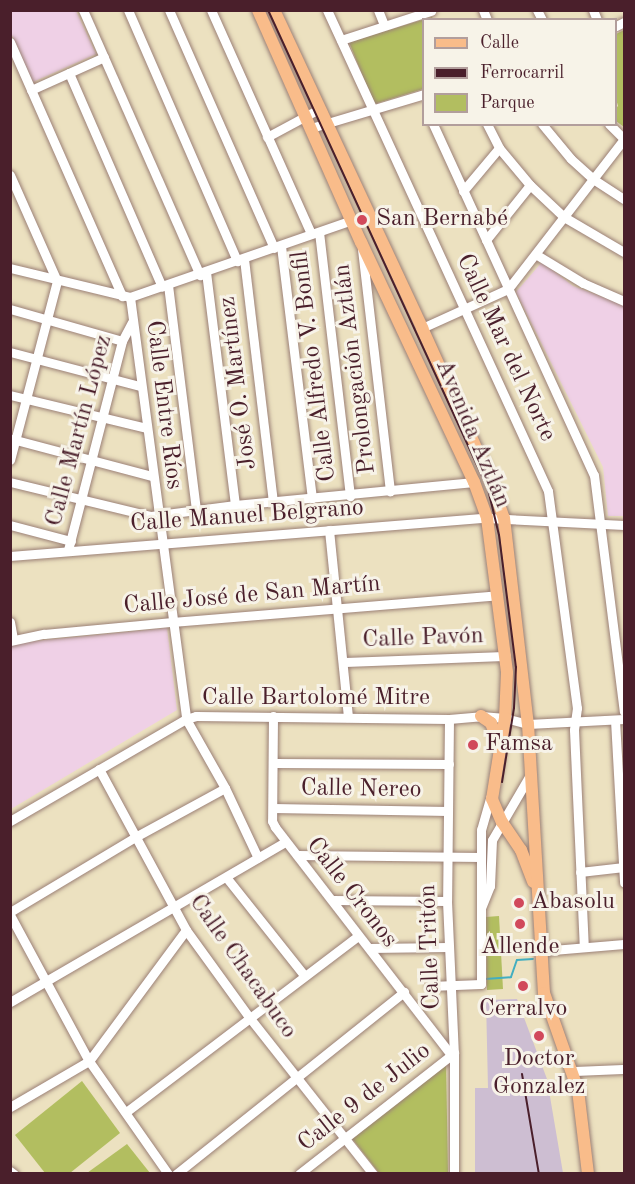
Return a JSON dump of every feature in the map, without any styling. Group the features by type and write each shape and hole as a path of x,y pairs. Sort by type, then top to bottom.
{"main road":[{"name":"Avenida Aztlán","path":"258,10 361,242 474,482 488,518 506,656 505,718 492,792 494,808 521,850 538,894"},
{"name":"Avenida Aztlán","path":"274,10 422,328 491,481 504,518 528,724 546,1004 573,1071 578,1090 588,1173"},
{"path":"481,716 491,723 500,747"}],"street":[{"path":"96,10 84,13 203,273 235,505"},
{"name":"José O. Martínez","path":"128,10 240,260 273,502"},
{"path":"170,10 277,247 312,498"},
{"name":"Calle Alfredo V. Bonfil","path":"211,10 267,136 315,233 350,496"},
{"name":"Calle Mar del Norte","path":"327,10 548,491 554,521 577,708 575,721 584,946"},
{"path":"378,10 384,25"},
{"path":"341,40 431,11"},
{"name":"Calle Entre Ríos","path":"11,44 126,296 132,322 186,719 225,789 258,858"},
{"path":"31,90 104,57"},
{"path":"69,73 165,286 196,510"},
{"path":"311,128 422,97"},
{"path":"267,136 319,109"},
{"path":"434,126 594,475 624,711"},
{"path":"488,126 499,148 530,185 564,217 624,252"},
{"path":"544,126 571,159 593,179 624,199"},
{"path":"422,328 508,289 537,255 624,139 611,126"},
{"path":"463,191 499,148"},
{"path":"10,175 57,281 13,440 10,460"},
{"path":"486,240 530,185"},
{"path":"10,268 126,296 165,286 352,220"},
{"name":"Prolongación Aztlán","path":"361,242 390,491"},
{"path":"537,255 583,283 624,301"},
{"path":"10,309 122,341"},
{"name":"Calle Martín López","path":"69,545 122,341 132,322"},
{"path":"10,352 140,386"},
{"path":"10,395 146,428"},
{"path":"13,440 152,476"},
{"path":"10,482 136,515 157,515 235,505 350,496 474,482"},
{"name":"Calle Manuel Belgrano","path":"10,556 69,545 162,544 488,518 624,525"},
{"path":"10,525 69,545"},
{"path":"329,530 348,717"},
{"name":"Calle José de San Martín","path":"12,640 172,622 498,596"},
{"path":"10,622 12,640"},
{"name":"Calle Pavón","path":"343,662 506,656"},
{"name":"Calle Bartolomé Mitre","path":"10,821 186,719 196,716 449,718 481,716 505,718 528,724 620,719"},
{"name":"Calle Cronos","path":"273,716 272,821 285,842 452,1054"},
{"name":"Calle Tritón","path":"449,718 447,901 451,986 454,1173"},
{"path":"620,719 624,883"},
{"path":"274,763 449,764"},
{"name":"Calle Chacabuco","path":"99,769 186,930 249,1017 373,1173"},
{"path":"480,910 490,886 490,844 530,775"},
{"path":"168,1173 89,1061 10,914 137,836 225,789"},
{"path":"430,986 481,984 480,910 483,814 492,792"},
{"name":"Calle Nereo","path":"273,808 448,812"},
{"path":"10,1002 173,905 285,842"},
{"path":"297,855 481,856"},
{"path":"580,872 624,868"},
{"path":"226,877 304,975"},
{"path":"332,900 447,901"},
{"path":"10,1107 89,1061 186,930"},
{"path":"126,1112 358,936"},
{"path":"541,951 624,944"},
{"path":"369,948 448,947"},
{"path":"176,1173 404,992"},
{"name":"Calle 9 de Julio","path":"299,1173 346,1139 452,1054"},
{"path":"573,1071 624,1069"}],"shaded area":[{"path":"10,11 76,11 96,54 33,82 11,33"},
{"path":"542,262 573,286 624,305 624,516 608,516 603,467 516,292"},
{"path":"167,628 177,710 11,809 10,646 15,643"},
{"path":"517,999 547,1079 563,1173 475,1173 475,1088 488,1088 486,1000"}],"green space":[{"path":"422,20 422,89 374,104 349,42"},
{"path":"624,30 624,127 617,122 617,34"},
{"path":"499,916 503,989 487,990 486,917"},
{"path":"446,1062 448,1173 379,1173 351,1137"},
{"path":"82,1081 120,1133 70,1173 45,1173 15,1135"},
{"path":"127,1144 150,1173 87,1173"}],"waterway":[{"path":"485,979 511,977 517,960 533,959"}],"railway":[{"path":"268,10 488,489 499,535 516,667 514,708 502,782"},
{"path":"522,1074 539,1174"}],"place":[{"name":"San Bernabé","path":"362,220"},
{"name":"Famsa","path":"473,745"},
{"name":"Abasolu","path":"519,903"},
{"name":"Allende","path":"520,924"},
{"name":"Cerralvo","path":"523,986"},
{"name":"Doctor Gonzalez","path":"539,1036"}]}
